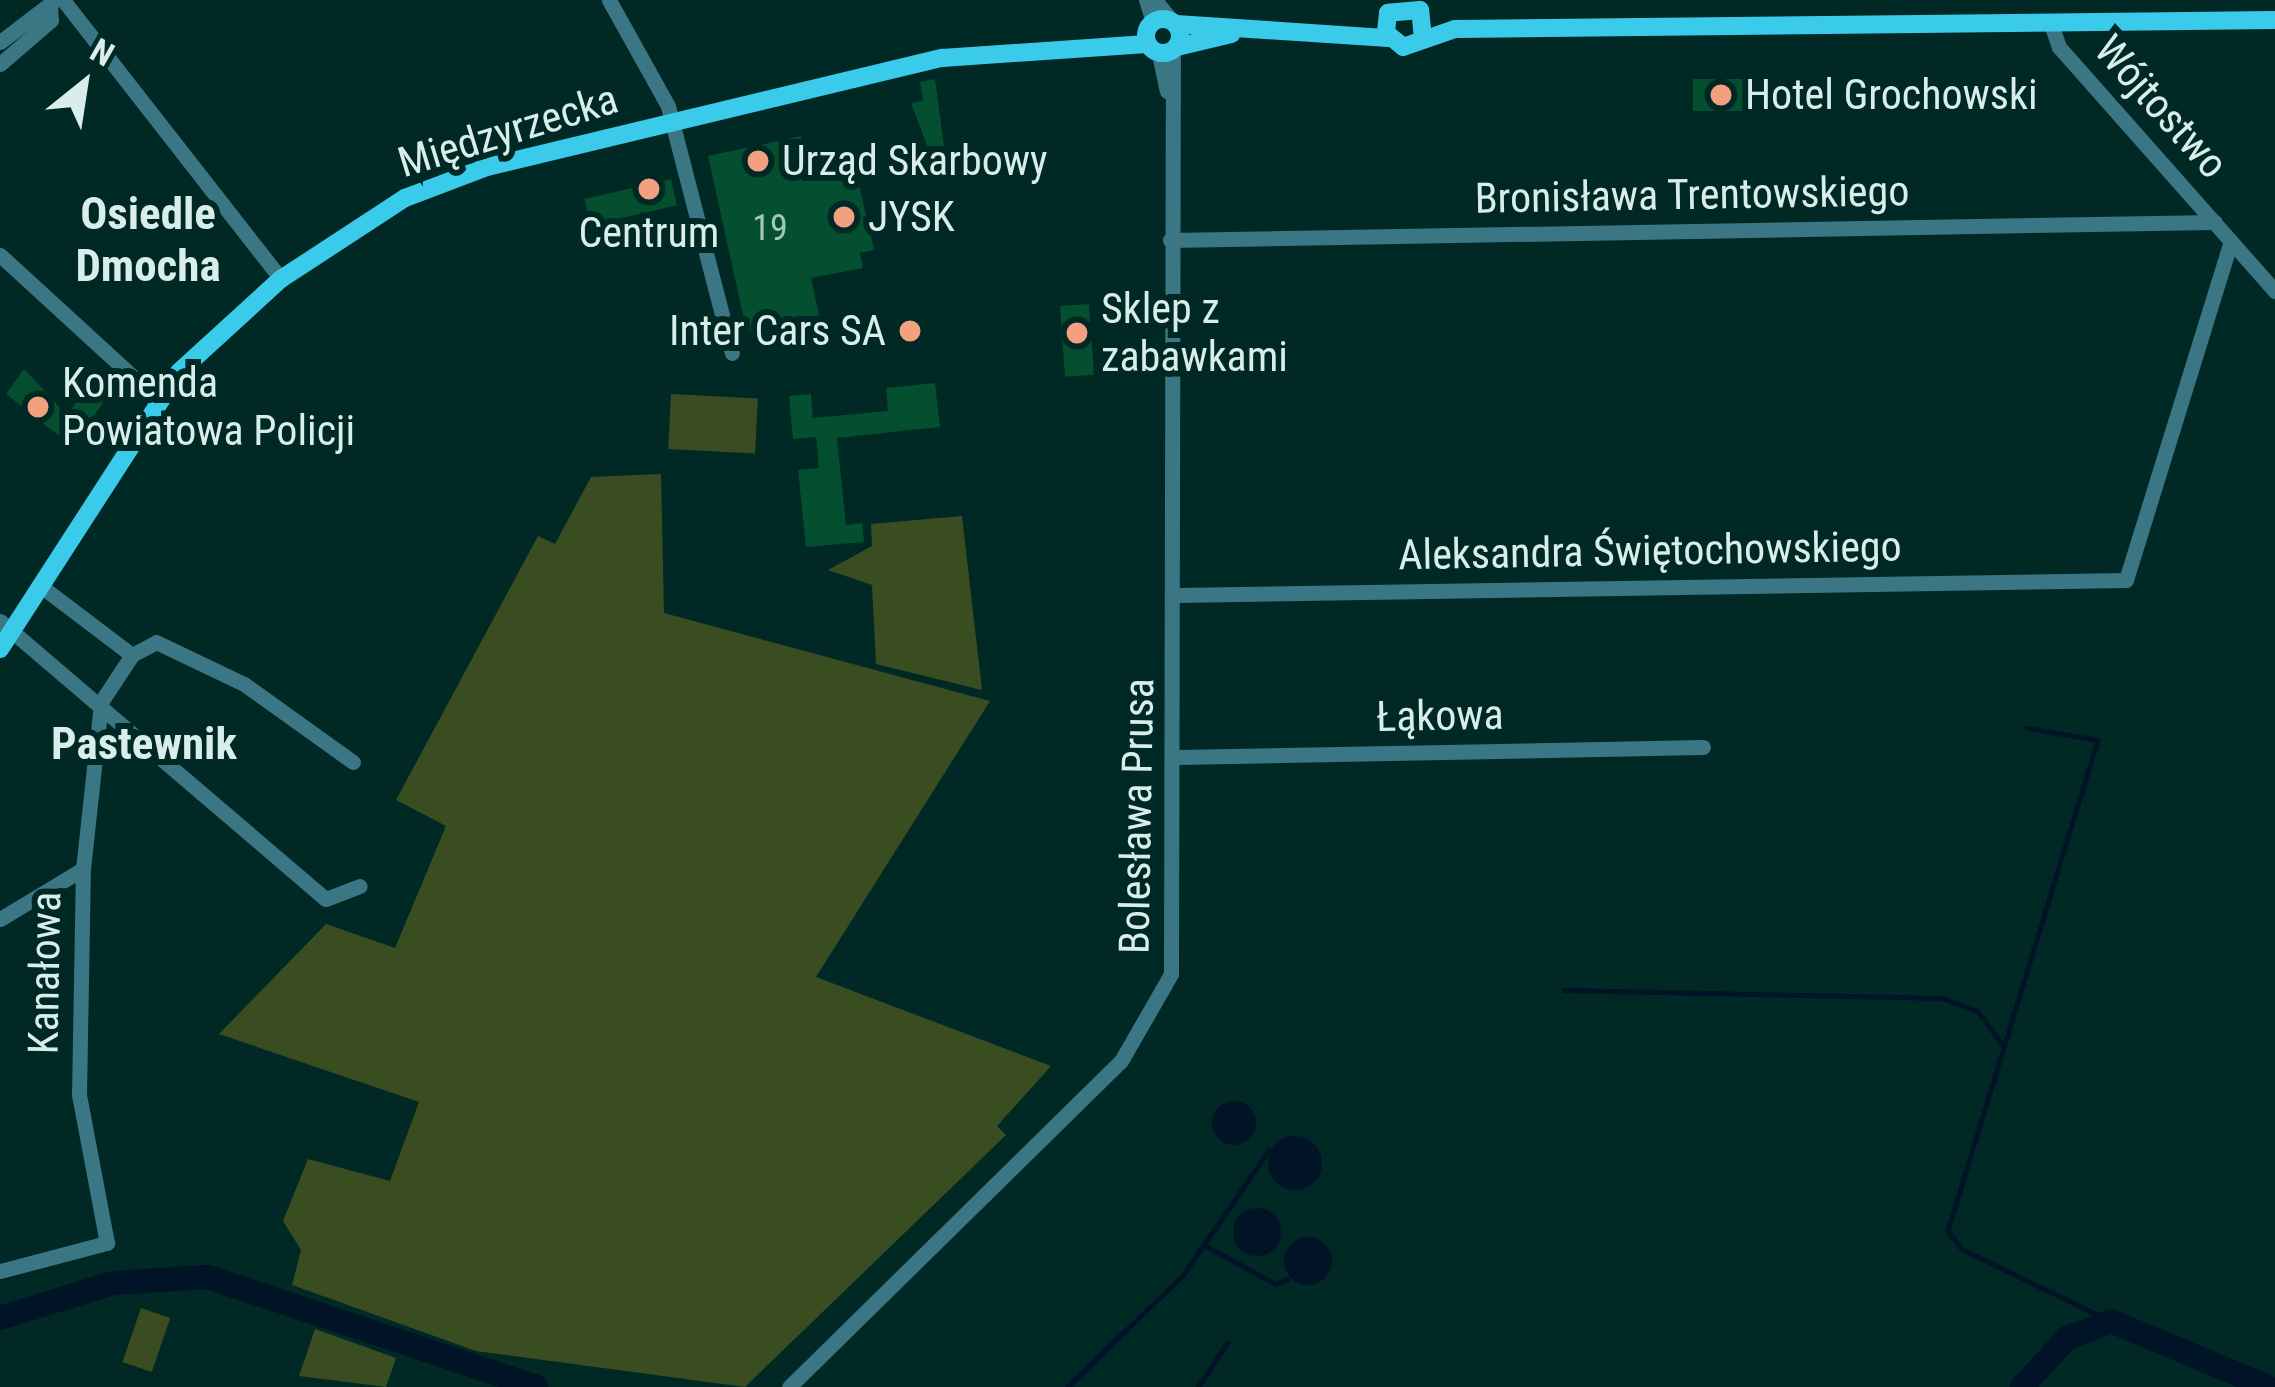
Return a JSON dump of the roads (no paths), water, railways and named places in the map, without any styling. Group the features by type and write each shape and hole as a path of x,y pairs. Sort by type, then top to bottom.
{"main road":[{"name":"Międzyrzecka","path":"0,649 8,627 46,590 157,399 281,279 440,182 672,119 942,58 1095,40 1236,32 1355,32 1405,16 1455,29 2275,20"}],"street":[{"path":"609,0 672,119 732,352"},
{"path":"1151,0 1163,36"},
{"path":"0,42 56,2"},
{"path":"0,64 51,20 56,2"},
{"path":"56,2 281,279"},
{"name":"Wójtostwo","path":"2050,21 2059,47 2275,291"},
{"name":"Bolesława Prusa","path":"789,1387 1140,1039 1176,946 1176,595 1168,94 1163,36"},
{"name":"Bronisława Trentowskiego","path":"1170,240 2215,223"},
{"name":"Aleksandra Świętochowskiego","path":"1176,595 2126,580 2231,241"},
{"path":"0,254 157,399"},
{"path":"46,590 132,655"},
{"path":"8,627 326,899 360,886"},
{"path":"101,702 132,655 156,642 244,684 353,762"},
{"name":"Kanałowa","path":"0,1271 107,1243 79,1095 83,869 101,702"},
{"name":"Łąkowa","path":"1178,757 1703,747"},
{"path":"0,919 83,869"}],"water":[{"path":"1234,1101 1250,1107 1256,1123 1250,1139 1234,1145 1218,1139 1212,1123 1218,1107"},
{"path":"1295,1136 1314,1144 1322,1163 1314,1182 1295,1190 1276,1182 1268,1163 1276,1144"},
{"path":"1257,1208 1274,1215 1281,1232 1274,1249 1257,1256 1240,1249 1233,1232 1240,1215"},
{"path":"1308,1237 1325,1244 1332,1261 1325,1278 1308,1285 1291,1278 1284,1261 1291,1244"}],"waterway":[{"path":"2027,728 2098,740 1948,1231 1962,1249 2111,1321"},
{"path":"1564,990 1942,998 1978,1011 2003,1045"},
{"path":"1067,1387 1183,1275 1269,1150"},
{"path":"1204,1245 1276,1284 1287,1279"},
{"path":"0,1318 113,1283 208,1277 536,1387"},
{"path":"2022,1387 2067,1338 2111,1321 2268,1387"},
{"path":"1198,1387 1227,1343"},
{"path":"2273,1387 2275,1382"}],"place":[{"name":"Hotel Grochowski","path":"1721,95"},
{"name":"Urząd Skarbowy","path":"758,161"},
{"name":"Centrum","path":"649,189"},
{"name":"JYSK","path":"844,217"},
{"name":"Inter Cars SA","path":"910,331"},
{"name":"Sklep z zabawkami","path":"1077,333"},
{"name":"Komenda Powiatowa Policji","path":"38,407"}],"district":[{"name":"Osiedle Dmocha","path":"148,240"},
{"name":"Pastewnik","path":"144,744"}]}
